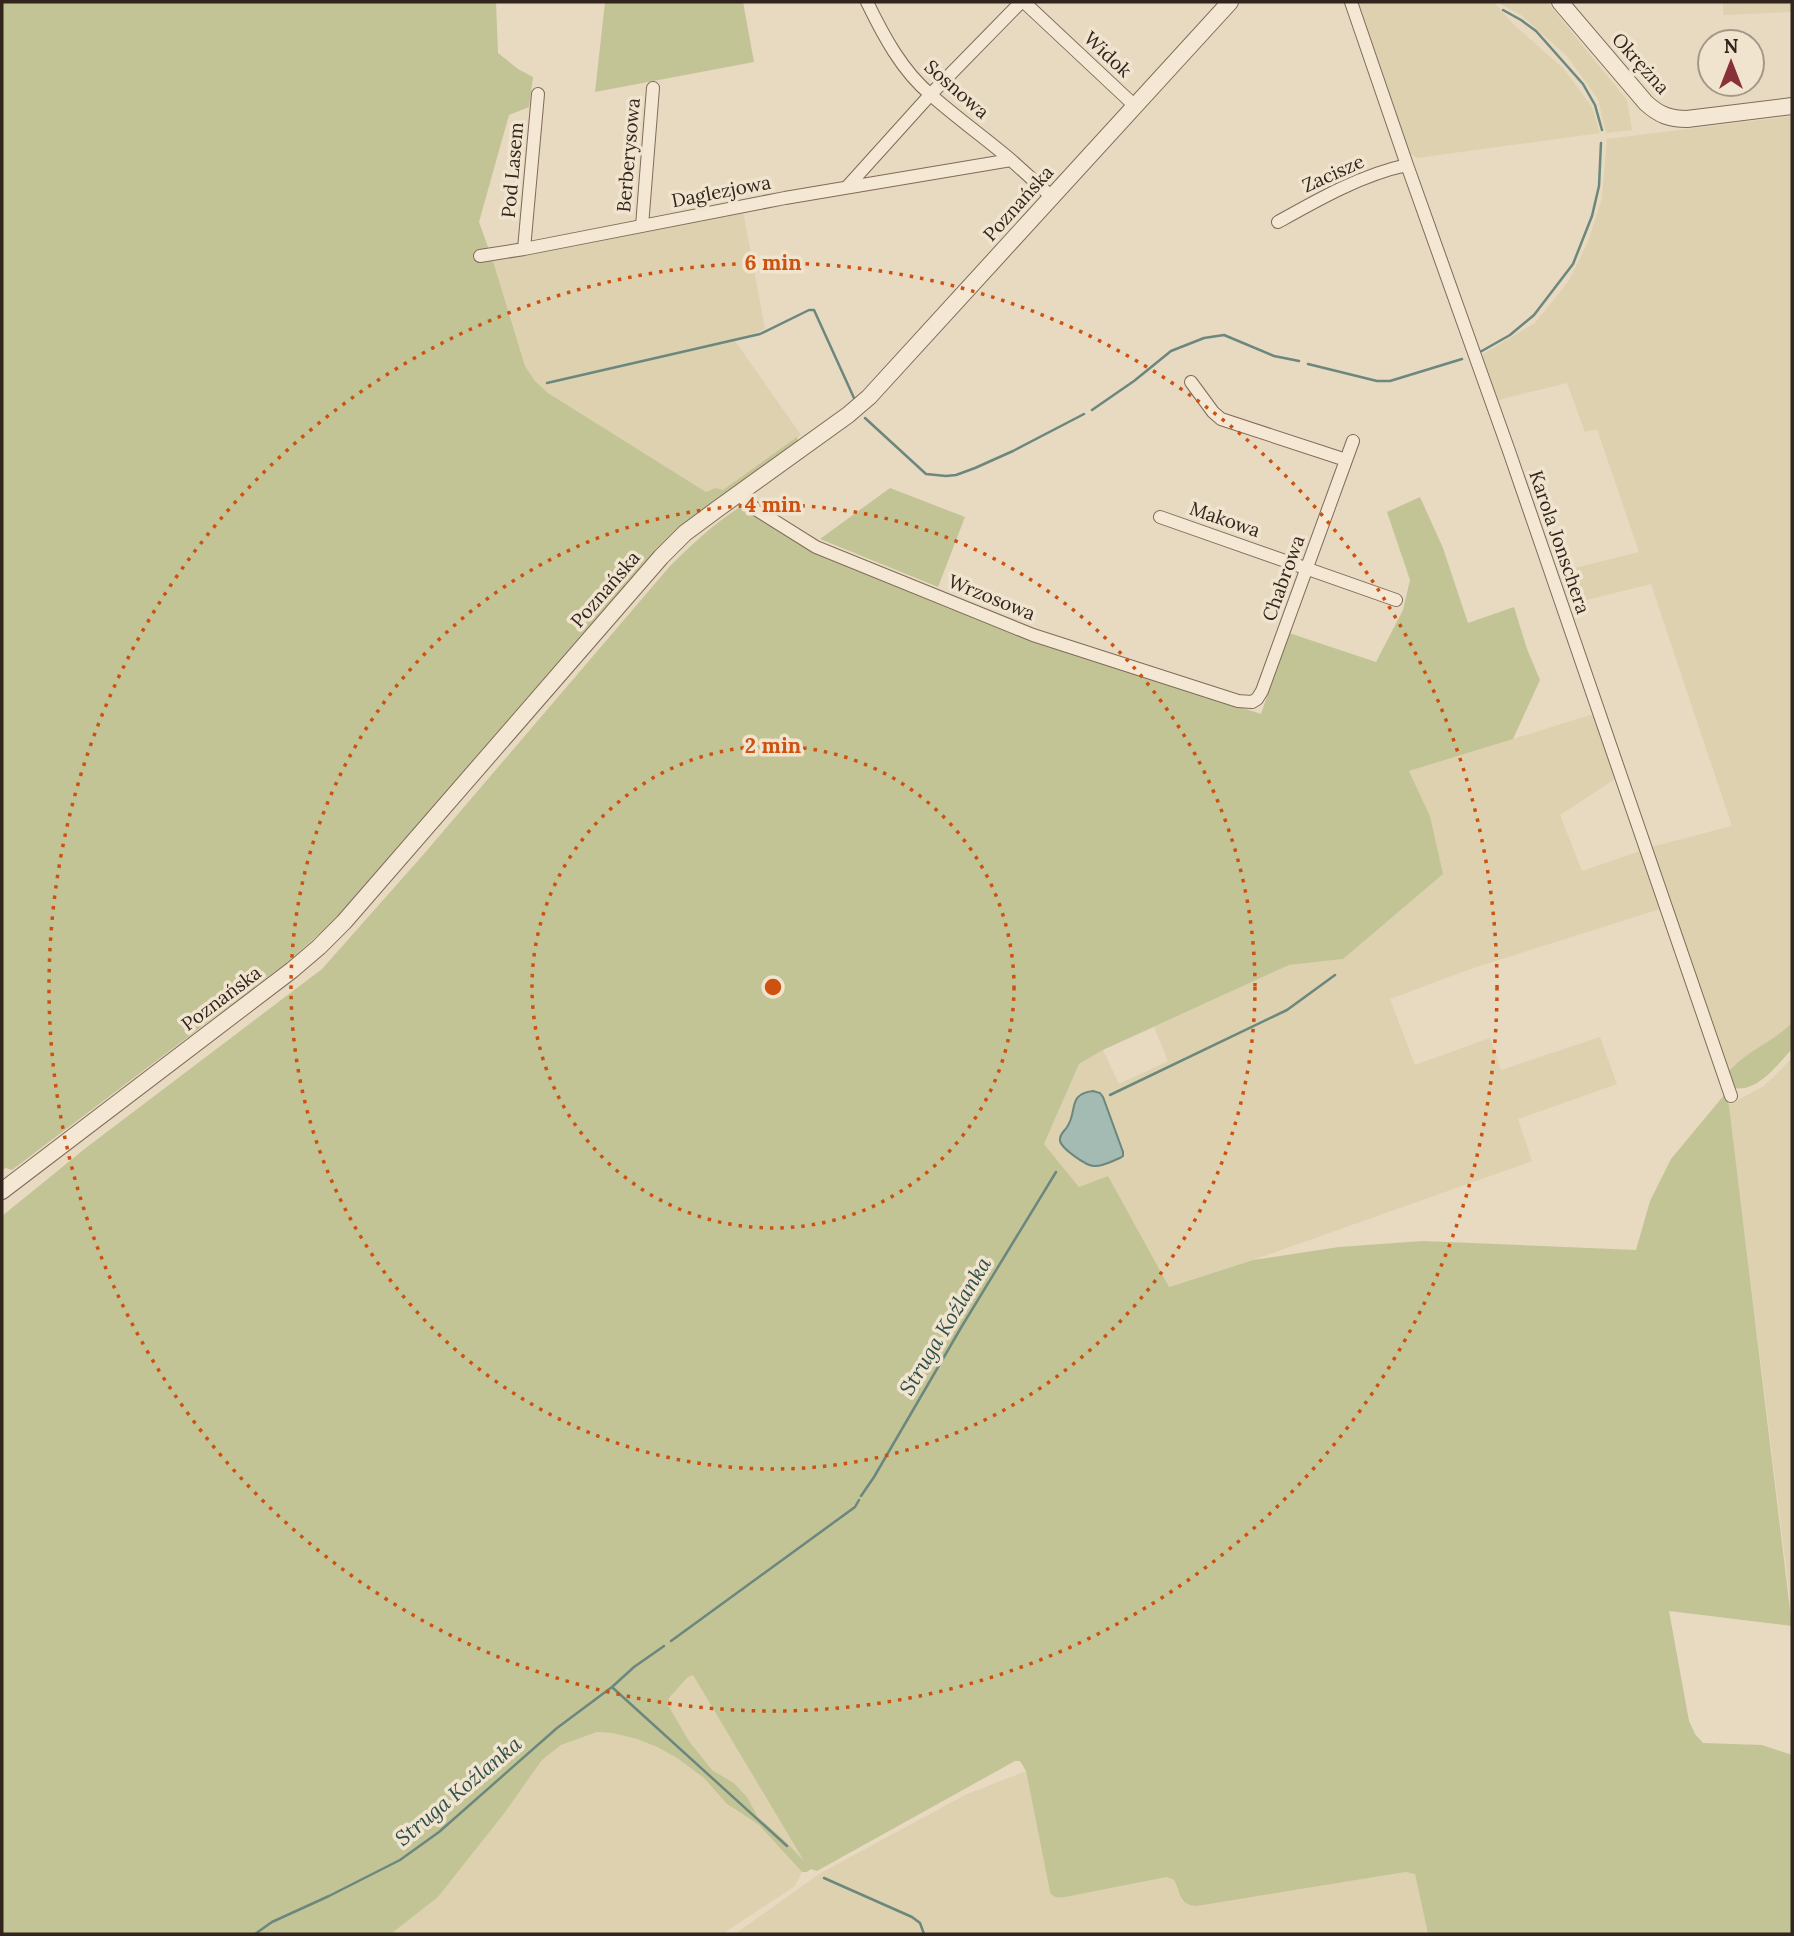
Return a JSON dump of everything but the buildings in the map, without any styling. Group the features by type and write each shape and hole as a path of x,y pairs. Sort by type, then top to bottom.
{"street":[{"name":"Sosnowa","path":"867,2 888,43 930,95 1012,160 1052,197"},
{"name":"Widok","path":"930,95 1022,2 1135,106"},
{"name":"Poznańska","path":"2,1191 319,947 344,922 661,557 685,533 869,397 1230,2"},
{"name":"Karola Jonschera","path":"1352,2 1731,1096"},
{"name":"Okrężna","path":"1560,2 1638,94 1653,110 1662,115 1687,118 1792,106"},
{"name":"Berberysowa","path":"642,226 653,88"},
{"name":"Pod Lasem","path":"524,249 538,94"},
{"path":"847,187 930,95"},
{"name":"Daglezjowa","path":"480,256 847,187 1012,160"},
{"name":"Zacisze","path":"1278,222 1333,191 1407,165"},
{"path":"1191,382 1221,419 1346,460"},
{"name":"Chabrowa","path":"1248,703 1260,696 1353,441"},
{"name":"Wrzosowa","path":"737,494 757,510 816,547 1033,635 1248,703"},
{"name":"Makowa","path":"1160,517 1395,600"}],"shaded area":[{"path":"1358,2 1494,2 1513,24 1563,68 1592,107 1600,133 1417,158 1409,153"},
{"path":"1497,2 1547,2 1627,100 1632,130 1606,133 1598,99 1567,56 1521,15"},
{"path":"1723,2 1792,2 1792,12 1723,15"},
{"path":"1792,116 1792,1023 1733,1065 1726,1074 1651,847 1732,826 1651,584 1570,604 1559,572 1639,552 1597,429 1585,432 1567,383 1498,400 1482,360 1483,354 1535,323 1568,282 1588,242 1602,198 1607,139"},
{"path":"743,211 765,329 735,341 801,435 723,491 715,488 706,492 548,393 535,381 525,366 493,261"},
{"path":"1594,714 1615,779 1560,815 1582,871 1640,851 1660,909 1467,970 1390,999 1415,1065 1490,1038 1501,1070 1600,1037 1617,1084 1518,1119 1532,1161 1253,1260 1168,1287 1108,1177 1079,1187 1044,1144 1079,1064 1103,1050 1119,1084 1168,1061 1154,1027 1289,965 1343,959 1430,816 1409,771"},
{"path":"1792,1058 1792,1616 1729,1105 1764,1086"},
{"path":"1093,1091 1103,1097 1123,1152 1120,1158 1097,1166 1080,1160 1060,1141 1070,1121 1076,1099"},
{"path":"693,1675 807,1865 758,1817 747,1797 734,1783 711,1769 689,1741 668,1705 669,1698"},
{"path":"597,1732 637,1739 657,1747 704,1778 735,1810 759,1825 802,1872 795,1886 722,1934 391,1934 438,1897 503,1815 542,1760 561,1745"},
{"path":"1026,1771 1050,1892 1065,1897 1167,1877 1174,1880 1182,1901 1197,1906 1406,1872 1415,1873 1428,1934 735,1934 819,1874 965,1795"}],"green space":[{"path":"2,2 496,2 498,53 533,77 529,107 509,115 479,222 525,366 535,381 548,393 706,492 715,488 723,490 797,437 799,444 649,560 333,922 287,962 12,1170 2,1170"},
{"path":"605,2 743,2 754,62 595,92"},
{"path":"890,488 965,517 938,587 820,539"},
{"path":"1420,497 1443,548 1468,623 1514,607 1540,680 1513,739 1409,771 1430,816 1443,874 1343,959 1289,965 1103,1050 1079,1064 1044,1144 1079,1187 1108,1176 1169,1287 1253,1260 1339,1247 1422,1241 1636,1250 1650,1201 1671,1159 1725,1094 1729,1105 1792,1626 1669,1611 1689,1721 1695,1734 1703,1743 1762,1745 1792,1755 1792,1934 1428,1934 1415,1874 1406,1872 1197,1906 1183,1901 1174,1880 1167,1877 1056,1897 1050,1892 1026,1771 1020,1761 1015,1761 817,1871 811,1869 802,1872 759,1825 727,1804 704,1778 677,1758 637,1739 597,1732 561,1745 542,1760 503,1815 438,1897 391,1934 2,1934 2,1216 87,1147 322,969 670,566 705,533 743,505 813,551 1030,639 1261,714 1289,633 1376,662 1403,610 1410,580 1387,512","holes":["693,1675 804,1861 758,1817 747,1797 734,1783 712,1770 689,1741 668,1705 669,1698 688,1677"]},
{"path":"1792,1023 1792,1049 1759,1082 1743,1088 1734,1088 1726,1074"}],"waterway":[{"path":"1503,10 1536,31 1583,84 1595,105 1602,130"},
{"path":"1480,352 1510,335 1534,315 1573,264 1592,216 1599,186 1601,143"},
{"path":"547,383 760,334 814,310 854,398"},
{"path":"1092,410 1171,351 1204,338 1224,335 1274,356 1299,361"},
{"path":"1308,364 1377,381 1390,381 1462,359"},
{"path":"865,418 926,474 946,476 975,468 1013,451 1084,414"},
{"path":"1110,1095 1287,1010 1335,975"},
{"name":"Struga Koźlanka","path":"861,1496 1056,1172"},
{"name":"Struga Koźlanka","path":"671,1641 855,1507 859,1500"},
{"name":"Struga Koźlanka","path":"255,1934 272,1922 400,1860 439,1832 557,1728 664,1646"},
{"path":"613,1688 787,1846"},
{"path":"824,1878 912,1917 920,1923 924,1934"}]}
